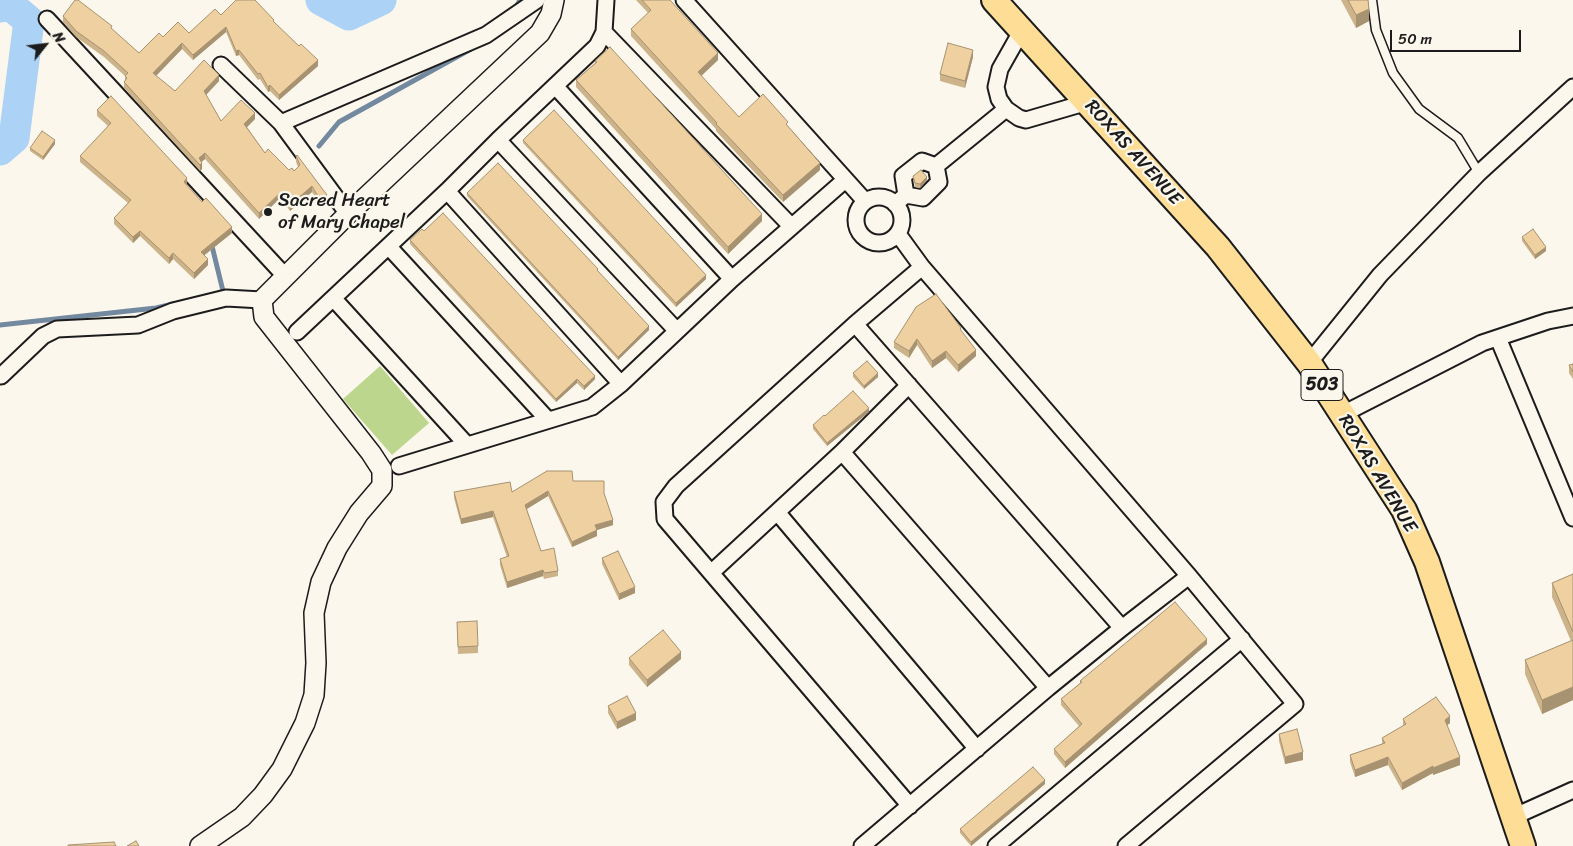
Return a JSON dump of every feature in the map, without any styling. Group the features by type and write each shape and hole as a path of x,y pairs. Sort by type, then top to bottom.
{"main road":[{"name":"ROXAS AVENUE","path":"994,0 1218,247 1308,363 1404,510 1427,562 1500,773 1523,846"}],"street":[{"path":"281,124 486,34 537,0"},
{"path":"1,376 42,336 57,330 138,324 173,311 226,298 262,300 348,214 540,33 551,14 554,0"},
{"path":"297,332 598,46 604,32 606,0"},
{"path":"684,0 864,201"},
{"path":"47,19 285,276"},
{"path":"1022,30 1000,69 996,87 999,99 1006,109 1018,118 1026,120 1088,102"},
{"path":"604,32 791,226"},
{"path":"221,65 281,124 348,214"},
{"path":"556,87 732,279"},
{"path":"1308,363 1380,276 1479,173 1573,87"},
{"path":"936,166 1006,109"},
{"path":"498,140 677,332"},
{"path":"936,166 922,161 903,176 901,199 900,210 901,226 898,234 892,240 877,244 869,242 862,237 857,231 855,223 859,207 864,201 880,197 888,199 901,199 922,198 939,182 936,166"},
{"path":"398,466 592,407 621,384 732,279 845,180"},
{"path":"447,191 621,384"},
{"path":"898,234 922,267 1189,576 1295,704 1126,846"},
{"path":"389,246 548,420"},
{"path":"910,806 665,519 664,502 676,486 855,324 922,267"},
{"path":"333,298 467,444"},
{"path":"200,846 242,818 263,795 282,769 305,723 314,695 316,663 314,613 321,582 338,548 359,513 382,486 382,470 371,453 264,316 262,300"},
{"path":"1341,415 1482,344 1548,321 1573,316"},
{"path":"855,324 1122,628"},
{"path":"1498,338 1573,518"},
{"path":"712,572 842,452 909,386"},
{"path":"842,452 1048,688"},
{"path":"777,512 977,749"},
{"path":"862,846 1048,688 1189,576"},
{"path":"996,846 1242,639"},
{"path":"1513,817 1573,790"}],"lane":[{"path":"1372,0 1376,30 1393,73 1419,109 1458,138 1479,173"}],"green space":[{"path":"380,366 429,423 392,455 343,399"}],"building":[{"path":"75,0 78,0 112,26 111,28 139,53 159,33 163,37 178,22 189,33 215,9 221,15 236,0 255,0 273,21 299,46 301,44 318,60 279,95 270,85 268,87 260,73 258,74 239,50 236,51 226,27 193,55 182,43 153,73 175,91 204,60 219,75 204,91 221,121 241,100 255,113 244,124 265,153 268,149 289,170 292,168 294,171 300,165 297,155 327,195 320,200 312,186 290,205 280,193 259,213 205,153 199,158 202,163 200,165 124,82 127,78 125,76 128,73 104,51 76,31 63,16"},
{"path":"642,0 670,0 718,53 698,72 739,117 763,94 820,163 783,195 631,29 651,10"},
{"path":"1348,0 1368,0 1369,9 1356,15"},
{"path":"948,43 973,50 965,81 940,74"},
{"path":"610,47 762,214 728,247 576,80 597,62 595,61"},
{"path":"111,96 187,178 184,182 202,202 206,198 232,227 201,252 208,259 194,273 173,253 169,258 140,231 133,237 114,218 131,200 80,156 111,123 97,110"},
{"path":"554,110 706,275 676,303 523,140"},
{"path":"42,131 55,140 43,157 30,148"},
{"path":"498,163 649,326 618,357 467,193"},
{"path":"921,170 927,177 920,184 915,183 913,176"},
{"path":"443,213 595,376 584,386 577,379 556,399 410,240 422,229 424,231"},
{"path":"1533,229 1546,247 1535,255 1522,237"},
{"path":"936,294 976,350 958,365 946,351 932,361 917,339 909,351 894,342 916,307"},
{"path":"867,361 878,373 864,386 853,373"},
{"path":"1573,364 1573,372 1569,365"},
{"path":"853,391 869,408 827,443 813,425"},
{"path":"547,471 572,471 573,481 604,481 604,493 613,520 595,525 597,530 572,542 548,491 525,505 541,551 554,548 558,571 544,573 543,570 507,582 500,559 509,556 493,511 461,519 454,492 510,482 512,492"},
{"path":"618,551 635,587 619,594 602,558"},
{"path":"1573,574 1573,632 1552,583"},
{"path":"1175,602 1207,639 1065,762 1054,749 1082,724 1061,699"},
{"path":"477,621 478,646 458,647 457,622"},
{"path":"663,630 681,652 647,680 629,658"},
{"path":"1573,640 1573,687 1542,700 1525,660"},
{"path":"627,696 636,713 617,722 608,706"},
{"path":"1436,697 1450,716 1445,720 1460,757 1433,768 1433,766 1402,783 1388,757 1355,770 1350,755 1385,743 1382,738 1406,724 1403,719"},
{"path":"1297,729 1303,752 1285,757 1279,734"},
{"path":"1033,767 1045,780 971,842 960,829"},
{"path":"136,841 139,846 127,846"},
{"path":"114,842 116,846 68,846 68,845"}],"waterway":[{"path":"321,0 349,15 381,0"},
{"path":"515,9 520,0"},
{"path":"0,7 10,5 29,21 14,138 0,150"},
{"path":"319,146 339,122 471,49"},
{"path":"211,242 223,291 218,293"},
{"path":"0,325 156,308 173,304"}],"place":[{"name":"Sacred Heart of Mary Chapel","path":"268,212"}]}
